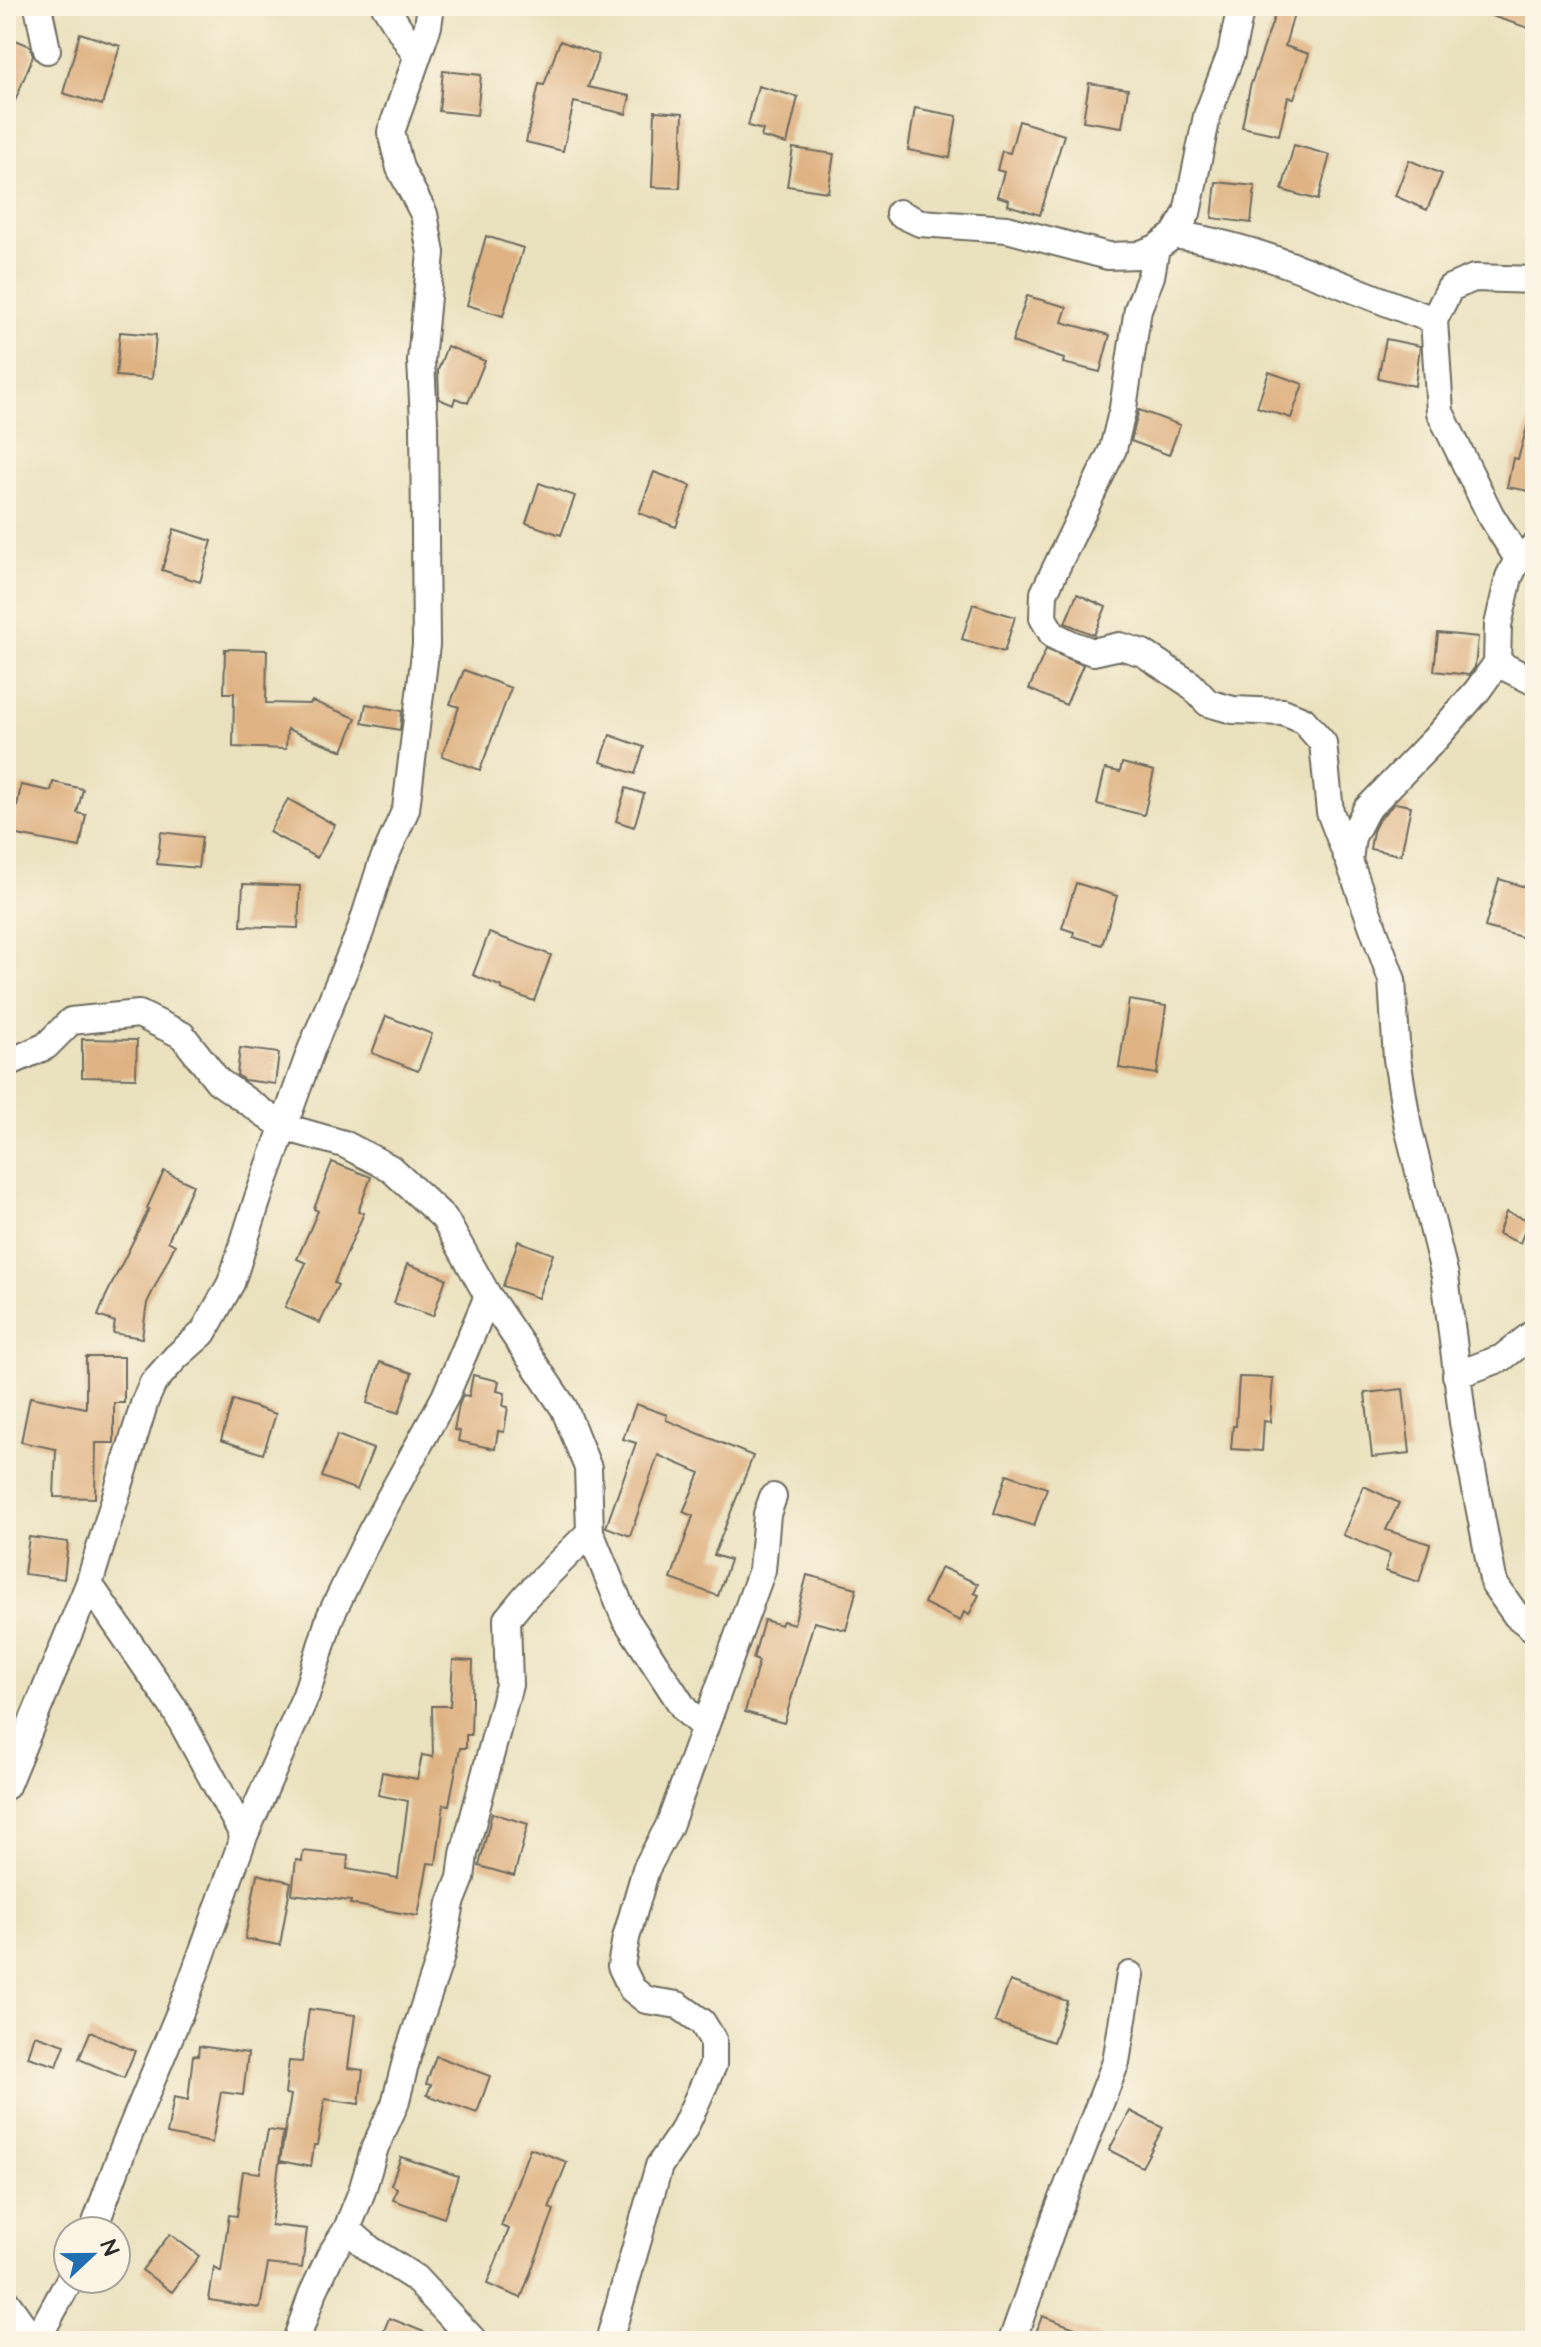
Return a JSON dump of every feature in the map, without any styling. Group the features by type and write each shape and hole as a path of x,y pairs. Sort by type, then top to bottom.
{"street":[{"path":"38,6 47,50"},
{"path":"385,6 417,57"},
{"path":"6,1786 89,1584 145,1401 153,1383 203,1333 218,1310 240,1259 258,1198 311,1050 406,809 426,645 421,361 431,253 424,214 400,168 391,132 428,26 431,6"},
{"path":"1241,6 1231,54 1207,116 1187,213 1165,242 1138,309 1128,383 1113,449 1044,593 1043,618 1053,635 1093,652 1120,646 1143,653 1190,684 1208,703 1233,710 1283,712 1303,720 1323,743 1330,812 1392,980 1397,1059 1408,1127 1445,1276 1456,1375 1494,1584 1516,1615 1535,1630"},
{"path":"899,213 920,223 1007,229 1108,256 1138,255 1165,242 1206,239 1434,320"},
{"path":"1349,861 1352,837 1366,810 1435,739 1497,663 1498,625 1509,577 1526,552 1490,514 1440,412 1434,320 1450,288 1474,278 1535,280"},
{"path":"1497,663 1535,682"},
{"path":"6,1064 46,1046 71,1021 139,1014 182,1035 218,1081 284,1127 344,1144 390,1168 444,1218 488,1296 564,1408 588,1468 590,1532 625,1618 685,1710 704,1727"},
{"path":"99,2215 187,1995 244,1836 306,1695 330,1617 371,1532 445,1397 488,1296"},
{"path":"1456,1375 1502,1358 1535,1332"},
{"path":"609,2341 659,2166 683,2131 713,2065 713,2040 702,2022 678,2005 646,2000 632,1989 621,1966 646,1869 669,1826 762,1570 767,1514 773,1497"},
{"path":"296,2341 312,2295 347,2229 375,2147 395,2104 407,2057 441,1956 451,1903 461,1878 464,1854 509,1685 507,1619 590,1532"},
{"path":"89,1584 174,1708 244,1836"},
{"path":"1012,2341 1116,2062 1130,1975"},
{"path":"347,2229 371,2250 415,2278 474,2341"},
{"path":"6,2302 35,2341 61,2295"}],"building":[{"path":"1278,6 1296,6 1285,46 1309,54 1294,98 1288,97 1279,135 1242,127 1250,87"},
{"path":"1474,6 1535,6 1535,30 1473,10"},
{"path":"80,33 120,46 102,105 63,93"},
{"path":"6,36 30,46 33,56 7,121"},
{"path":"560,41 599,55 588,87 630,96 626,114 574,102 563,151 526,142 539,84 544,85"},
{"path":"443,71 481,75 477,115 439,111"},
{"path":"1089,83 1128,89 1122,127 1083,121"},
{"path":"758,86 798,97 787,144 761,137 763,130 748,126"},
{"path":"915,108 957,116 950,158 908,150"},
{"path":"655,111 683,113 680,188 652,187"},
{"path":"1019,121 1064,135 1040,215 1008,205 1009,200 997,196 1004,172 997,170 1002,151 1010,153"},
{"path":"1294,145 1330,155 1318,200 1282,190"},
{"path":"793,148 834,154 828,192 787,186"},
{"path":"1409,160 1442,174 1427,210 1395,196"},
{"path":"1216,182 1255,186 1251,223 1212,218"},
{"path":"486,236 523,248 503,316 467,305"},
{"path":"1027,296 1067,307 1062,322 1110,335 1100,372 1063,363 1064,359 1012,342"},
{"path":"120,332 156,335 152,379 116,376"},
{"path":"1386,339 1420,346 1415,386 1378,378"},
{"path":"447,346 485,361 468,403 455,398 453,405 439,399 438,370"},
{"path":"1269,372 1303,384 1291,418 1257,407"},
{"path":"1139,410 1180,425 1169,455 1131,441"},
{"path":"1529,420 1535,420 1535,492 1507,487 1513,458 1518,459"},
{"path":"654,472 691,486 676,527 639,513"},
{"path":"539,483 575,496 561,535 526,523"},
{"path":"174,529 212,541 200,582 162,570"},
{"path":"1077,594 1106,607 1094,635 1065,623"},
{"path":"973,604 1015,617 1004,652 962,639"},
{"path":"1438,633 1478,637 1475,667 1469,675 1434,671"},
{"path":"225,649 267,650 266,703 310,704 312,701 356,718 343,751 287,729 286,749 233,747 234,693 224,693"},
{"path":"1046,649 1083,665 1066,705 1029,689"},
{"path":"464,670 511,688 480,770 442,756 459,707 450,704"},
{"path":"366,704 402,711 400,730 362,723"},
{"path":"610,735 644,747 635,774 601,762"},
{"path":"1122,763 1154,771 1144,815 1097,804 1105,769 1120,772"},
{"path":"53,782 83,789 77,813 86,815 80,847 12,834 21,785 51,791"},
{"path":"626,788 644,794 634,827 616,821"},
{"path":"288,799 335,825 317,858 269,832"},
{"path":"1395,803 1411,806 1401,855 1370,849 1379,819"},
{"path":"161,832 202,837 198,868 157,864"},
{"path":"1499,879 1535,890 1535,902 1525,938 1485,927"},
{"path":"1076,883 1117,896 1102,945 1073,936 1074,932 1062,928"},
{"path":"243,884 300,886 298,928 241,926"},
{"path":"489,933 551,955 534,1001 473,975"},
{"path":"1129,1000 1166,1006 1157,1074 1119,1068"},
{"path":"386,1016 432,1034 418,1071 372,1053"},
{"path":"82,1039 137,1040 136,1078 82,1077"},
{"path":"240,1048 279,1053 275,1084 244,1080 237,1075"},
{"path":"332,1162 371,1177 358,1212 364,1213 334,1283 338,1285 320,1323 285,1307 306,1263 297,1259 318,1211 314,1209"},
{"path":"164,1171 193,1185 168,1241 175,1245 147,1303 142,1338 113,1333 115,1322 98,1316"},
{"path":"1506,1212 1529,1220 1520,1243 1498,1234"},
{"path":"518,1241 553,1254 538,1298 503,1286"},
{"path":"407,1264 446,1278 433,1316 394,1303"},
{"path":"86,1357 124,1357 124,1403 114,1403 114,1443 96,1443 95,1498 54,1497 56,1449 21,1442 30,1397 86,1408"},
{"path":"380,1362 412,1373 399,1413 367,1403"},
{"path":"473,1375 499,1381 497,1391 505,1393 503,1406 508,1407 504,1432 498,1431 495,1449 458,1441 460,1431 454,1430 459,1405 463,1395 469,1396"},
{"path":"1239,1377 1273,1378 1270,1422 1264,1421 1262,1451 1231,1449 1233,1426 1236,1426"},
{"path":"1403,1389 1410,1453 1372,1457 1365,1393"},
{"path":"233,1400 276,1414 263,1454 221,1440"},
{"path":"636,1404 667,1415 666,1420 753,1456 714,1555 730,1560 718,1596 671,1579 693,1516 683,1512 700,1473 658,1455 630,1536 606,1527 636,1443 623,1439"},
{"path":"337,1435 373,1449 357,1490 322,1477"},
{"path":"1007,1474 1047,1488 1034,1526 994,1513"},
{"path":"1364,1486 1399,1503 1386,1530 1430,1544 1419,1582 1385,1571 1390,1554 1343,1535"},
{"path":"29,1537 68,1542 64,1579 24,1574"},
{"path":"941,1567 978,1584 974,1593 979,1595 969,1615 964,1612 960,1621 924,1603"},
{"path":"807,1575 857,1588 846,1630 814,1622 784,1723 745,1712 759,1661 753,1659 764,1620 781,1625 783,1621 794,1624"},
{"path":"453,1660 473,1661 471,1735 466,1735 466,1748 460,1748 449,1805 444,1804 436,1864 428,1863 418,1916 350,1904 351,1901 292,1894 296,1860 302,1861 303,1851 348,1856 347,1869 398,1878 408,1801 378,1795 382,1772 417,1779 422,1755 433,1757 432,1706 450,1706"},
{"path":"492,1813 528,1824 514,1876 479,1866"},
{"path":"257,1874 291,1882 280,1945 245,1939"},
{"path":"1010,1981 1067,2001 1053,2042 995,2022"},
{"path":"309,2009 355,2015 348,2068 363,2070 359,2104 325,2099 311,2167 280,2161 291,2095 285,2094 289,2061 302,2062"},
{"path":"90,2032 135,2051 124,2078 79,2059"},
{"path":"35,2035 65,2045 57,2066 28,2057"},
{"path":"199,2046 248,2053 243,2095 221,2092 212,2143 167,2134 174,2097 188,2100 193,2055 198,2056"},
{"path":"436,2056 490,2076 477,2113 427,2095 431,2085 426,2084"},
{"path":"1130,2111 1163,2128 1142,2167 1109,2150"},
{"path":"268,2130 283,2132 271,2225 307,2229 302,2268 268,2264 260,2308 209,2300 214,2267 221,2272 229,2215 237,2216 243,2171 260,2173"},
{"path":"530,2148 567,2162 549,2208 554,2210 521,2298 487,2284 509,2229 501,2226"},
{"path":"401,2157 458,2176 444,2218 393,2200 397,2188 391,2185"},
{"path":"170,2234 199,2256 172,2292 142,2270"},
{"path":"1042,2316 1105,2339 1105,2341 1033,2341"},
{"path":"389,2318 444,2340 444,2341 380,2341"}]}
